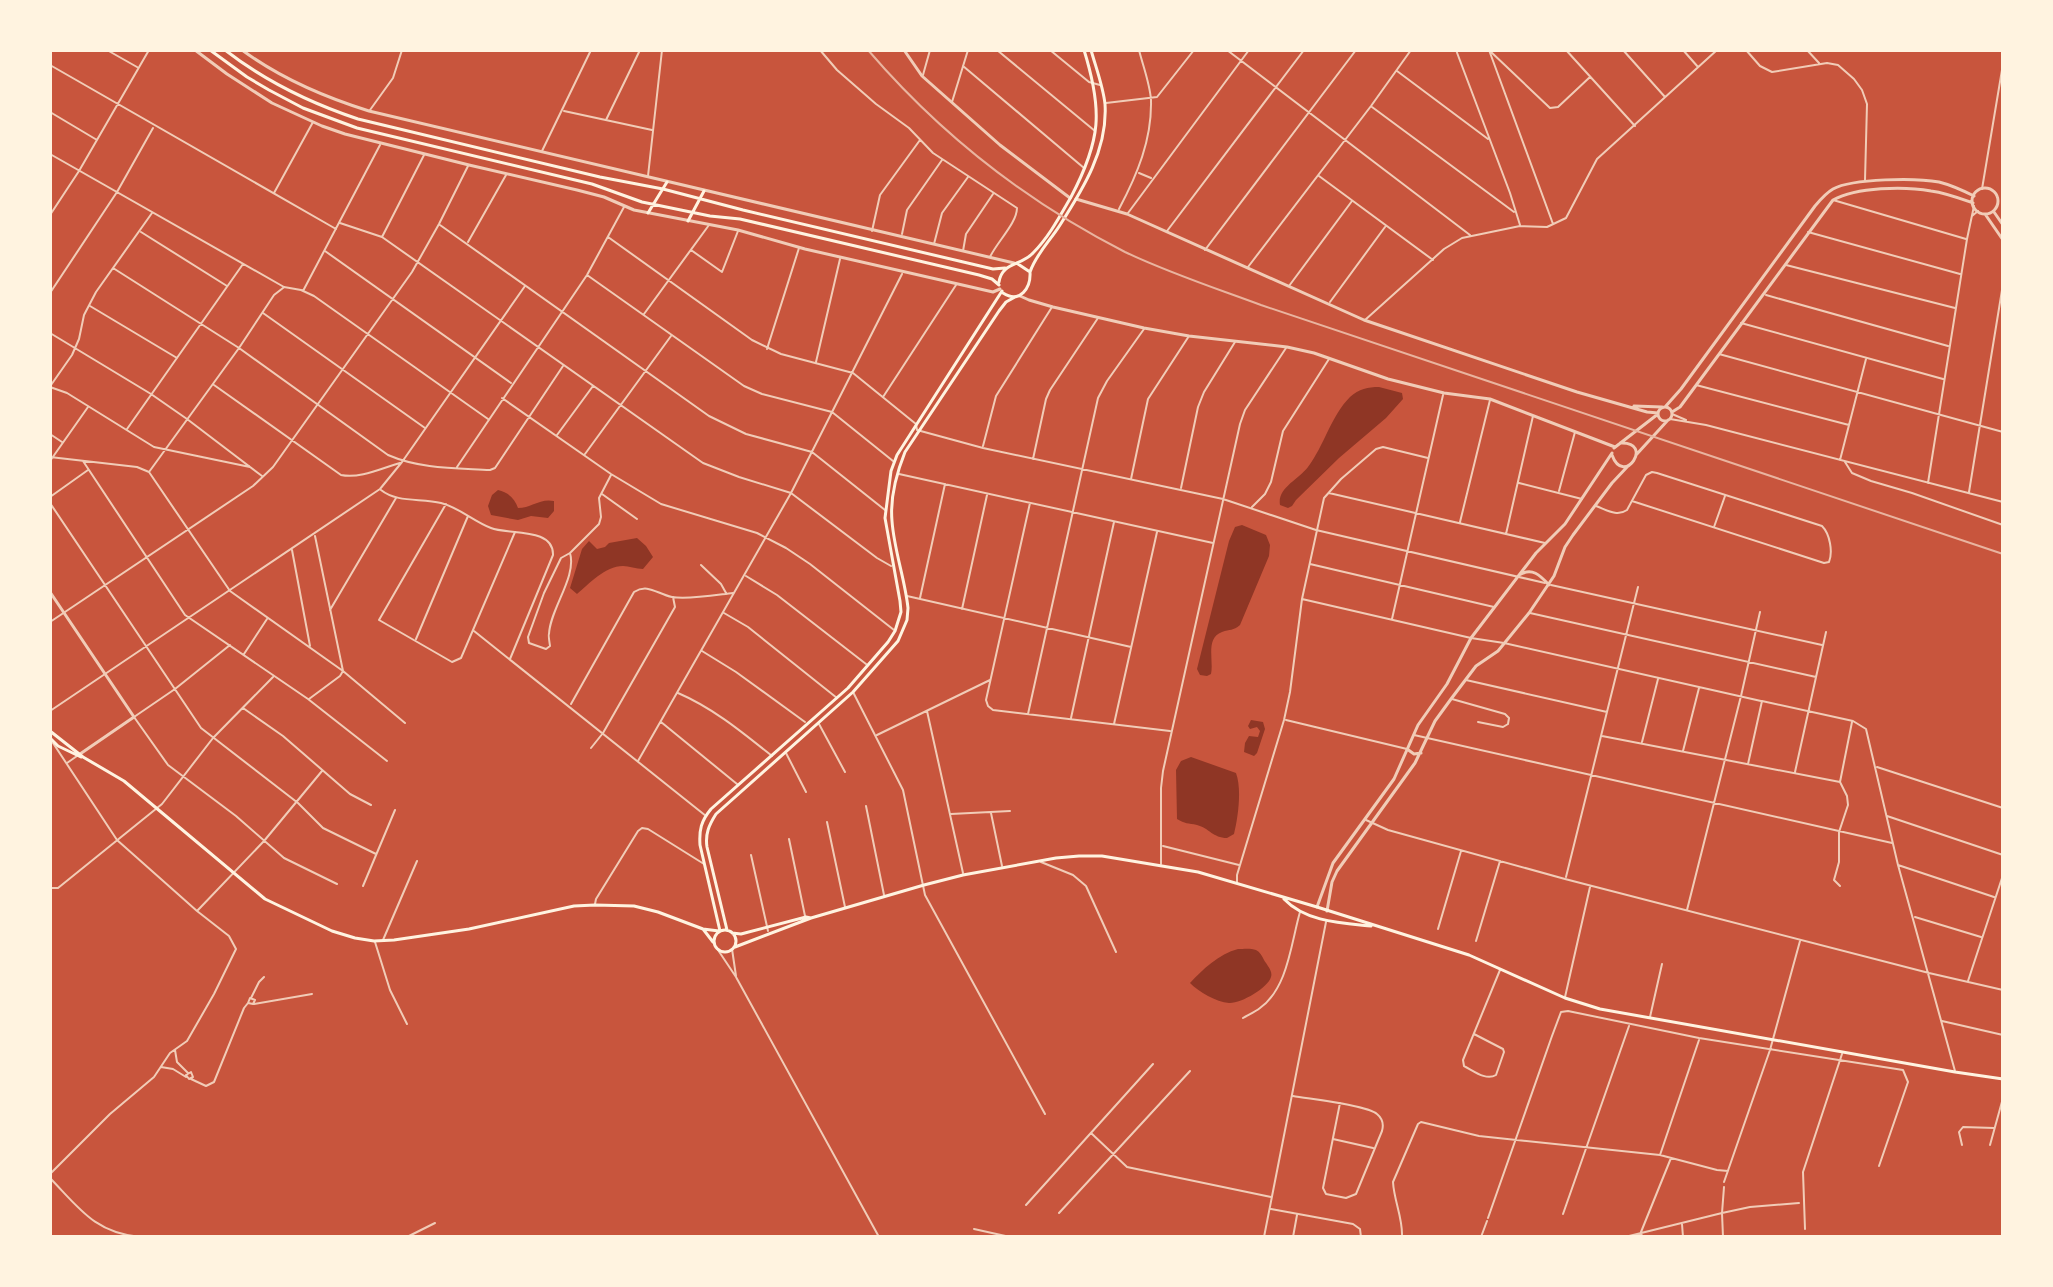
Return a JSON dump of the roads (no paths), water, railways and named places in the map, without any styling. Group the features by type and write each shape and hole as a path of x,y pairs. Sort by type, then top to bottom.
{"main road":[{"path":"210,50 269,90 330,119 592,184 654,204 740,219 965,271 992,279 1007,296 1018,296"},
{"path":"225,50 278,85 307,99 381,125 993,269 1016,264 1033,253 1058,224"},
{"path":"1067,210 1085,169 1096,132 1094,84 1084,50"},
{"path":"727,930 706,838 710,822 853,692 898,641 903,631 907,596 892,520 898,474 905,452 999,311 1006,302 1026,290 1037,256 1076,199 1096,161 1102,142 1105,104 1091,50"},
{"path":"648,213 667,182"},
{"path":"688,221 704,191"},
{"path":"1016,264 1030,272"},
{"path":"719,931 704,864 699,834 701,824 739,785 837,698 895,631 901,612 885,510 894,462 1000,289 999,277 1007,267"},
{"path":"893,567 901,568"},
{"path":"865,679 869,670 867,665"},
{"path":"807,724 812,730"},
{"path":"50,731 80,756"},
{"path":"50,739 124,781 265,899 355,938 374,941 469,929 574,906 595,905 634,906 703,929 741,934 808,919 963,875 1040,861 1102,856 1161,865 1237,883 1379,926 1442,946 1565,998 1600,1009 2003,1079"},
{"path":"739,785 739,795"},
{"path":"1282,897 1291,906 1326,920 1379,926"},
{"path":"1316,917 1317,907"},
{"path":"1326,920 1327,911"},
{"path":"703,929 718,950 725,953 808,919"},
{"path":"713,943 719,931"},
{"path":"732,933 736,940 734,948"}],"street":[{"path":"107,50 138,68"},
{"path":"50,215 149,50"},
{"path":"195,50 272,103 313,122 381,144 604,197 648,213 738,230 993,292 1000,289"},
{"path":"242,50 295,82 369,111 1016,264"},
{"path":"369,111 393,78 402,50"},
{"path":"541,152 591,50"},
{"path":"606,120 640,50"},
{"path":"648,178 662,50"},
{"path":"820,50 837,70 933,153 1014,205 1017,212 990,258"},
{"path":"904,50 922,76 1000,145 1070,198"},
{"path":"922,76 930,50"},
{"path":"952,102 968,50"},
{"path":"997,50 1096,132"},
{"path":"1050,50 1089,82 1101,85"},
{"path":"1118,210 1138,172 1148,133 1151,98 1139,50"},
{"path":"1105,104 1159,95 1194,50"},
{"path":"1227,50 1471,235"},
{"path":"1127,214 1249,50"},
{"path":"1166,232 1304,50"},
{"path":"1205,250 1356,50"},
{"path":"1247,268 1411,50"},
{"path":"1456,50 1520,226"},
{"path":"1489,50 1550,108 1558,107 1590,77"},
{"path":"1489,50 1553,225"},
{"path":"1566,50 1635,126"},
{"path":"1623,50 1666,97"},
{"path":"1683,50 1698,67"},
{"path":"1364,320 1453,243 1471,235 1520,226 1553,225 1569,215 1597,159 1717,50"},
{"path":"1746,50 1760,66 1772,72 1833,63 1858,84 1868,110 1865,181"},
{"path":"1807,50 1820,64"},
{"path":"1928,484 1974,196 1982,189 2003,64"},
{"path":"50,65 336,229"},
{"path":"963,66 1085,169"},
{"path":"1396,70 1490,140"},
{"path":"1371,106 1517,214"},
{"path":"562,110 653,131"},
{"path":"50,112 97,140"},
{"path":"1470,125 1481,118"},
{"path":"273,194 313,122"},
{"path":"50,293 117,192 154,126"},
{"path":"872,231 880,195 920,139"},
{"path":"303,291 381,144"},
{"path":"50,154 284,287 314,296 488,419"},
{"path":"382,237 425,154"},
{"path":"901,238 907,210 943,159"},
{"path":"50,622 263,477 273,467 418,263 469,165"},
{"path":"1138,172 1152,179"},
{"path":"467,244 507,174"},
{"path":"1318,175 1433,260"},
{"path":"933,245 942,213 969,176"},
{"path":"1317,907 1333,863 1394,779 1418,725 1447,684 1471,638 1516,576 1565,524 1615,447 1658,414 1681,389 1815,206 1833,189 1865,181 1930,181 1974,196"},
{"path":"1327,911 1337,871 1421,753 1435,721 1476,666 1498,651 1529,613 1549,585 1565,547 1595,506 1643,446 1680,407 1833,200 1863,190 1915,189 1952,196 1985,214 2003,240"},
{"path":"1982,189 1990,189 1997,195 1998,204 1993,211 1985,214"},
{"path":"963,252 966,234 995,192"},
{"path":"1500,201 1510,193"},
{"path":"1076,199 1118,210 1364,320 1577,392 1658,414"},
{"path":"1289,286 1352,200"},
{"path":"1833,200 1967,239"},
{"path":"456,468 587,275 625,207"},
{"path":"1971,217 1978,211"},
{"path":"1993,211 2003,225"},
{"path":"152,212 89,305 75,348 50,386 67,393 154,447 252,467"},
{"path":"340,223 382,237 703,463 791,493 893,567"},
{"path":"439,224 727,426 812,452 885,510"},
{"path":"644,315 709,225"},
{"path":"1328,305 1386,226"},
{"path":"691,250 722,272 738,230"},
{"path":"140,231 227,287"},
{"path":"1808,232 1961,274"},
{"path":"608,237 767,349 853,373 916,424 915,429 983,448 1223,499 1316,530 1407,552 1822,645"},
{"path":"767,349 799,247"},
{"path":"325,251 512,383"},
{"path":"816,363 841,257"},
{"path":"1002,260 1007,267"},
{"path":"126,430 243,264"},
{"path":"1784,264 1956,308"},
{"path":"113,268 239,348 388,455 420,466 495,468 563,365"},
{"path":"638,761 791,493 903,272"},
{"path":"587,275 744,386 762,394 832,412 894,462"},
{"path":"883,397 956,284"},
{"path":"1968,494 2003,284"},
{"path":"50,711 380,489 525,286"},
{"path":"149,472 274,295 284,287"},
{"path":"1762,294 1950,346"},
{"path":"1018,296 1144,328 1287,347 1330,358 1388,379 1444,393 1490,399 1615,447"},
{"path":"89,305 177,358"},
{"path":"983,448 996,396 1053,307"},
{"path":"262,313 426,428"},
{"path":"1033,459 1050,390 1099,317"},
{"path":"1741,323 1944,379"},
{"path":"1028,714 1098,398 1144,328"},
{"path":"50,333 151,394 263,477"},
{"path":"584,455 672,336"},
{"path":"1131,480 1148,399 1189,336"},
{"path":"1181,489 1198,407 1235,341"},
{"path":"1161,865 1161,788 1240,424 1245,410 1287,347"},
{"path":"1717,354 2003,432"},
{"path":"1251,508 1265,494 1271,482 1283,431 1330,358"},
{"path":"1867,358 1842,461 1848,470 2003,525"},
{"path":"213,384 341,475 348,477 402,462"},
{"path":"1696,385 1849,425"},
{"path":"556,436 593,386"},
{"path":"1391,620 1444,393"},
{"path":"502,398 611,474 661,504 766,537 810,564 895,631"},
{"path":"1460,523 1490,399"},
{"path":"51,459 88,406"},
{"path":"1630,406 1664,407 1687,421"},
{"path":"1658,414 1661,420 1687,421 2003,502"},
{"path":"1506,534 1533,415"},
{"path":"1558,493 1575,431"},
{"path":"50,434 63,443"},
{"path":"1622,441 1631,444 1636,455"},
{"path":"1237,883 1284,720 1302,599 1324,498 1376,449 1383,447 1428,458"},
{"path":"1612,453 1615,462 1628,466"},
{"path":"51,459 82,459 137,467 149,472 230,591 343,671 405,723"},
{"path":"82,459 185,615 308,699 387,761"},
{"path":"50,497 89,470"},
{"path":"1595,506 1622,513 1627,510 1646,475 1657,473 1822,526 1829,535 1831,558 1824,563 1632,501"},
{"path":"570,553 572,565 551,623 550,646 546,649 529,643 528,637 544,593 561,558 599,524 599,498 611,474"},
{"path":"898,474 1213,543"},
{"path":"1518,483 1582,499"},
{"path":"920,599 945,484"},
{"path":"380,489 387,495 446,504 487,527 540,536 550,543 553,555 510,659"},
{"path":"1328,493 1546,543"},
{"path":"601,494 637,519"},
{"path":"962,609 987,494"},
{"path":"1714,528 1725,496"},
{"path":"330,610 397,497"},
{"path":"50,503 201,728 298,803 323,828 376,854"},
{"path":"1030,503 986,700 988,706 993,710 1172,731"},
{"path":"446,504 379,620 452,662 461,658 515,532"},
{"path":"415,641 469,515"},
{"path":"1071,719 1114,522"},
{"path":"1114,724 1157,531"},
{"path":"308,699 343,671 314,534"},
{"path":"292,549 311,648"},
{"path":"1309,564 1494,607"},
{"path":"701,565 721,584 726,594"},
{"path":"1516,576 1524,572 1536,573 1549,585"},
{"path":"744,575 777,595 867,665"},
{"path":"1565,879 1638,587"},
{"path":"570,706 634,592 649,588 673,597 734,593"},
{"path":"50,592 168,765 293,864 337,884"},
{"path":"907,596 1131,647"},
{"path":"591,748 603,733 675,607 673,597"},
{"path":"1302,599 1853,721 1866,729 1898,865 1955,1072"},
{"path":"1687,910 1760,612"},
{"path":"723,613 748,627 837,698"},
{"path":"1529,613 1816,677"},
{"path":"244,655 268,618"},
{"path":"473,630 706,816"},
{"path":"1795,773 1826,632"},
{"path":"66,763 175,689 230,645"},
{"path":"701,650 807,724"},
{"path":"52,888 58,888 157,809 213,738 274,676"},
{"path":"1642,744 1658,677"},
{"path":"876,736 991,679"},
{"path":"1465,680 1607,712"},
{"path":"1683,751 1699,686"},
{"path":"853,692 903,790 925,895 1045,1114"},
{"path":"677,693 721,716 772,756"},
{"path":"1451,699 1505,714 1509,718 1508,724 1503,727 1478,722"},
{"path":"1748,764 1762,701"},
{"path":"242,707 283,736 350,794 371,805"},
{"path":"927,711 963,875"},
{"path":"1284,720 1407,749 1414,754 1421,753"},
{"path":"1840,886 1834,880 1839,857 1839,832 1848,805 1840,782 1853,721"},
{"path":"660,722 739,785"},
{"path":"819,724 845,772"},
{"path":"1414,734 1893,844"},
{"path":"1601,736 1840,782"},
{"path":"50,739 117,840 229,936 236,949 187,1041 164,1059 154,1077 110,1114 50,1174"},
{"path":"786,753 806,792"},
{"path":"1876,766 2003,808"},
{"path":"197,911 298,803 322,771"},
{"path":"866,806 885,897"},
{"path":"363,886 395,810"},
{"path":"949,814 1010,811"},
{"path":"991,812 1003,868"},
{"path":"1887,816 2003,855"},
{"path":"1365,819 1461,851 1591,886 2003,990"},
{"path":"827,822 846,908"},
{"path":"595,905 604,885 642,828 704,864"},
{"path":"789,839 808,919"},
{"path":"1162,846 1240,865"},
{"path":"1438,929 1461,851"},
{"path":"751,855 769,934"},
{"path":"383,940 417,861"},
{"path":"1040,861 1073,875 1086,886 1116,952"},
{"path":"1476,941 1500,861"},
{"path":"1898,865 1995,898"},
{"path":"1968,982 2003,875"},
{"path":"1565,998 1591,886"},
{"path":"1243,1018 1261,1007 1272,995 1284,973 1301,911"},
{"path":"1913,916 1982,938"},
{"path":"1264,1237 1326,920"},
{"path":"1723,1237 1724,1184 1770,1050 1800,939"},
{"path":"374,941 390,990 407,1024"},
{"path":"734,948 736,977"},
{"path":"718,950 736,977 879,1237"},
{"path":"1650,1018 1662,964"},
{"path":"1474,1034 1503,1049 1493,1078 1464,1066 1463,1060 1501,969"},
{"path":"175,1050 177,1062 191,1079 206,1086 214,1082 248,999 264,977"},
{"path":"248,1003 312,994"},
{"path":"251,998 255,1000 254,1004"},
{"path":"1481,1237 1561,1012 1699,1038 1903,1070 1908,1082 1879,1166"},
{"path":"1942,1021 2003,1035"},
{"path":"1563,1214 1630,1025"},
{"path":"1660,1155 1699,1038"},
{"path":"1805,1229 1803,1172 1843,1053"},
{"path":"1026,1205 1153,1064"},
{"path":"160,1067 187,1075 191,1072 191,1079"},
{"path":"1059,1213 1190,1071"},
{"path":"1293,1096 1340,1103 1374,1111 1380,1116 1384,1125 1356,1194 1346,1198 1326,1194 1323,1188 1340,1103"},
{"path":"1990,1145 2003,1098"},
{"path":"1402,1237 1393,1182 1418,1124 1425,1122 1479,1136 1660,1155 1728,1171"},
{"path":"1962,1145 1959,1132 1963,1127 1994,1128"},
{"path":"1091,1133 1127,1167 1272,1197"},
{"path":"1332,1138 1374,1148"},
{"path":"1642,1235 1671,1157"},
{"path":"50,1178 84,1215 98,1225 113,1232 140,1237"},
{"path":"1625,1237 1750,1207 1799,1203"},
{"path":"1269,1209 1353,1224 1360,1229 1361,1237"},
{"path":"1293,1237 1298,1214"},
{"path":"407,1237 435,1223"},
{"path":"1682,1223 1683,1237"},
{"path":"974,1229 1010,1237"}],"railway":[{"path":"868,50 925,110 987,164 1054,211 1142,260 1261,305 2003,554"}]}
